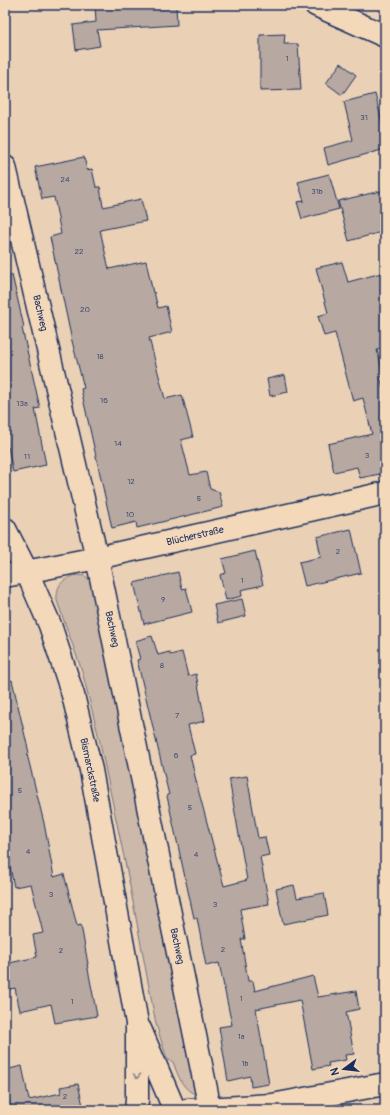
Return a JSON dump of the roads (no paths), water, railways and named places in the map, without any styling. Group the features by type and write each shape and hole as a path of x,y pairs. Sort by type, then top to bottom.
{"street":[{"path":"316,5 385,36"},
{"name":"Bachweg","path":"5,167 97,558 207,1094"},
{"name":"Blücherstraße","path":"5,576 97,558 385,493"},
{"name":"Bismarckstraße","path":"5,529 27,572 50,625 73,695 91,770 137,1023 137,1110"},
{"name":"Bismarckstraße","path":"137,1023 181,1108"},
{"path":"137,1110 153,1102 166,1102 181,1108 267,1107 385,1084"}]}
